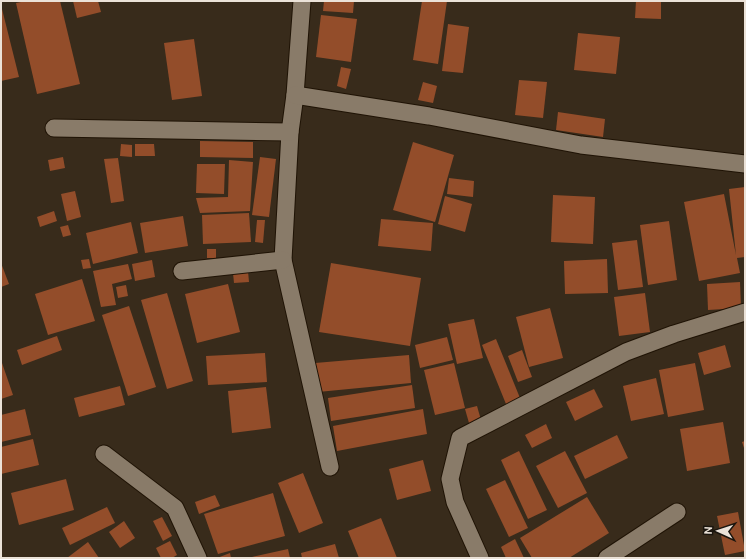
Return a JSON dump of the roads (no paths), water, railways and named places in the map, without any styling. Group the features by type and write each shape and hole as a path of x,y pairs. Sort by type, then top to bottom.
{"street":[{"path":"302,1 295,95 290,132 283,260 330,467"},
{"path":"295,95 429,116 581,145 745,164"},
{"path":"54,128 290,132"},
{"path":"182,271 283,260"},
{"path":"480,558 455,502 450,479 460,438 626,352 674,334 745,312"},
{"path":"104,454 175,508 198,558"},
{"path":"606,558 677,512"}]}
